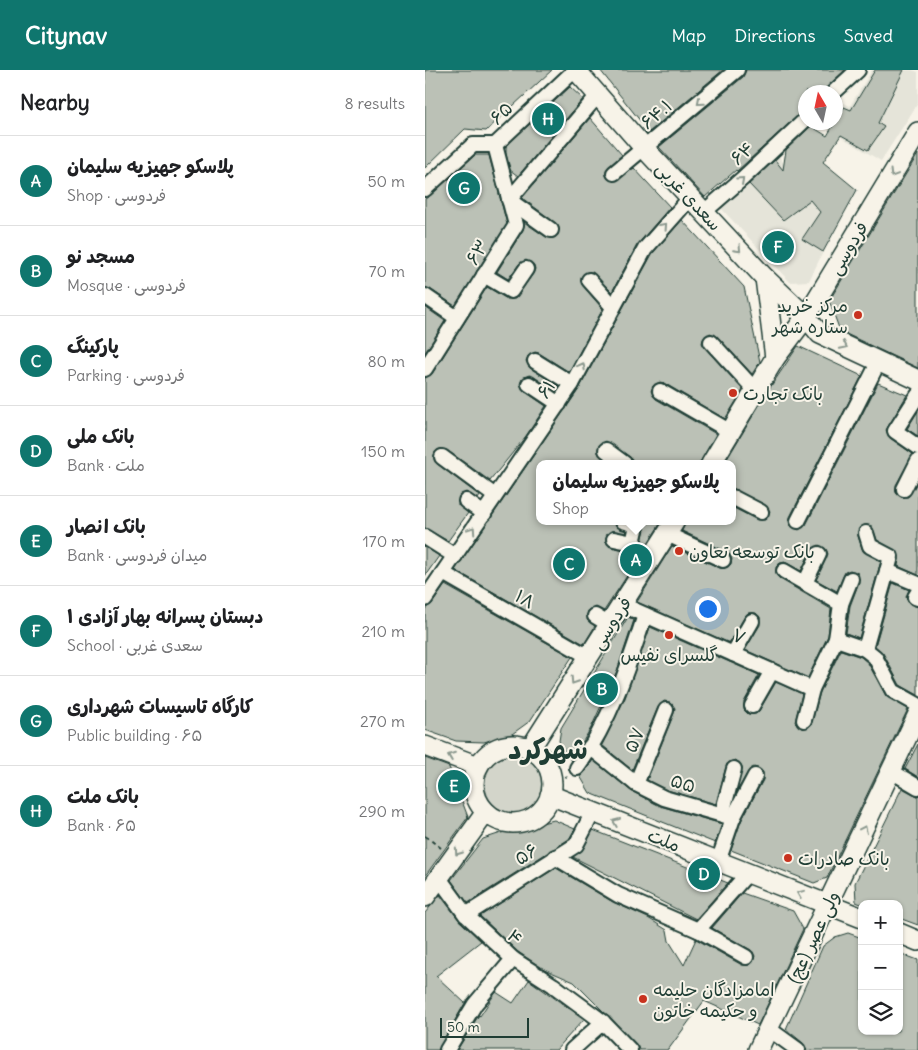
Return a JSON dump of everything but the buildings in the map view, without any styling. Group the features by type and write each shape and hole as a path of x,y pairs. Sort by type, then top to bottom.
{"main road":[{"name":"سعدی غربی","path":"575,70 690,198 765,278 806,317 819,334 918,380"},
{"name":"فردوسی","path":"714,460 757,391 775,358 806,317 918,132"},
{"path":"765,278 775,358"},
{"name":"فردوسی","path":"529,748 589,657 602,621 623,605 671,528"},
{"name":"ولی عصر (عج)","path":"758,1050 918,714"},
{"path":"518,745 529,748 539,755 551,773 551,792 544,807 535,816 523,822 510,823 497,819 486,812 480,804 474,786 478,766 485,757 500,748 518,745"},
{"path":"425,746 478,766"},
{"name":"ملت","path":"551,792 593,812 858,916"},
{"path":"425,896 486,812"},
{"path":"903,935 918,941"}],"street":[{"name":"۶۵","path":"425,189 473,144 495,145 575,70"},
{"name":"۶۴.۱","path":"614,173 645,149 737,70"},
{"path":"842,85 858,70"},
{"path":"551,230 509,200 598,96"},
{"name":"۶۴","path":"704,212 798,127"},
{"name":"۶۳","path":"426,365 516,225 495,145"},
{"name":"۶۱","path":"425,599 572,384 648,245 690,198"},
{"path":"484,275 511,291 526,269"},
{"path":"589,280 613,307"},
{"path":"425,296 457,318"},
{"path":"711,342 757,391"},
{"path":"535,361 572,384"},
{"path":"798,521 878,363"},
{"path":"529,384 559,404"},
{"path":"660,392 731,432"},
{"path":"918,395 895,431 918,447"},
{"path":"606,450 620,460"},
{"path":"442,457 495,496"},
{"path":"904,489 918,461"},
{"path":"736,499 761,512"},
{"path":"466,501 483,514"},
{"path":"633,542 637,525"},
{"path":"671,528 723,560"},
{"path":"865,649 891,557 870,546 866,533"},
{"path":"425,537 455,556"},
{"path":"613,539 633,542 649,564"},
{"path":"805,583 819,554"},
{"path":"785,570 841,604"},
{"path":"887,571 918,584"},
{"name":"۱۸","path":"443,573 589,657"},
{"path":"804,720 812,689 836,638 841,604 851,579"},
{"path":"918,592 915,597 918,598"},
{"name":"۷","path":"623,605 812,689"},
{"path":"577,768 609,713 623,680 645,615"},
{"path":"733,654 752,621"},
{"path":"836,638 865,649 875,657 893,691 918,705"},
{"path":"752,706 771,671"},
{"name":"۵۷","path":"636,784 666,710"},
{"name":"۵۵","path":"590,747 636,784 664,798 727,816"},
{"path":"718,862 734,769"},
{"path":"891,770 918,787"},
{"path":"727,816 755,776"},
{"name":"۵۶","path":"466,915 576,845 593,812"},
{"path":"555,857 618,895 698,930 746,957"},
{"path":"698,930 748,873"},
{"name":"۴","path":"439,878 466,915 513,959 475,1004 452,1048"},
{"path":"513,959 553,984 603,1022 630,1050"},
{"path":"572,1050 603,1022"},
{"path":"769,1029 798,1050"}],"path":[{"path":"551,792 577,768"},
{"path":"425,836 453,858"}],"shaded area":[{"path":"872,70 912,70 918,72 918,103 881,161 830,130 843,130 843,105 844,103 850,106"},
{"path":"776,153 820,212 802,238 823,252 809,281 790,282 719,206"},
{"path":"508,755 520,755 535,763 543,778 543,790 535,805 520,813 508,813 493,805 485,790 485,778 493,763"}],"place":[{"name":"بانک ملت","path":"548,119"},
{"name":"کارگاه تاسیسات شهرداری","path":"464,188"},
{"name":"دبستان پسرانه بهار آزادی ۱","path":"778,247"},
{"name":"مرکز خرید ستاره شهر","path":"858,315"},
{"name":"بانک تجارت","path":"733,393"},
{"name":"بانک توسعه تعاون","path":"679,551"},
{"name":"پلاسکو جهیزیه سلیمان","path":"636,560"},
{"name":"پارکینگ","path":"569,564"},
{"name":"گلسرای نفیس","path":"669,635"},
{"name":"مسجد نو","path":"602,689"},
{"name":"بانک انصار","path":"454,786"},
{"name":"بانک صادرات","path":"788,858"},
{"name":"بانک ملی","path":"704,874"},
{"name":"امامزادگان حلیمه و حکیمه خاتون","path":"643,999"}],"district":[{"name":"شهرکرد","path":"548,749"}]}
